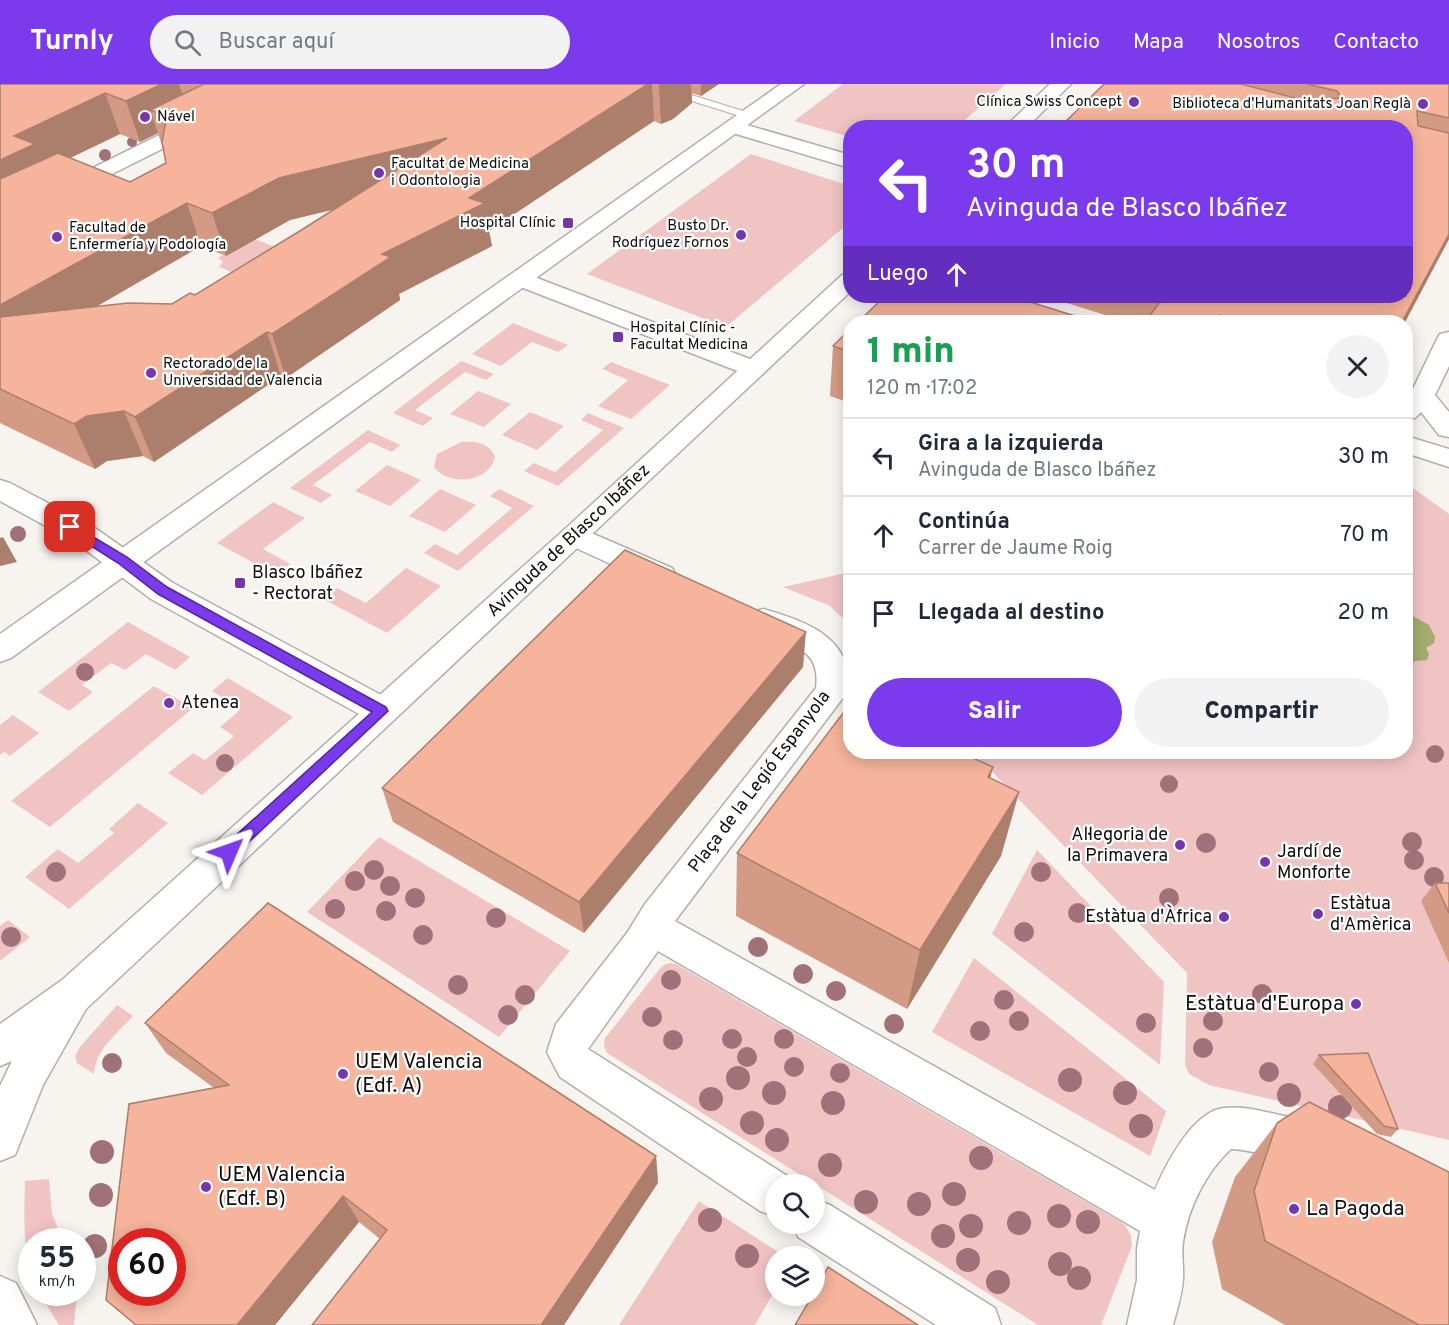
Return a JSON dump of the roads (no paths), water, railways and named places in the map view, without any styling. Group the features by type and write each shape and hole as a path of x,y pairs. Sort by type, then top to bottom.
{"street":[{"path":"0,223 202,113 277,84"},
{"path":"0,650 123,560 794,84"},
{"path":"1023,120 1061,84"},
{"path":"741,121 843,159"},
{"path":"521,279 754,369"},
{"name":"Avinguda de Blasco Ibáñez","path":"0,1047 76,993 575,536 843,286"},
{"path":"1449,339 1414,404 1449,429"},
{"path":"1413,446 1449,458"},
{"path":"0,489 85,535 123,560 162,591 382,711"},
{"path":"575,536 689,587"},
{"name":"Plaça de la Legió Espanyola","path":"732,606 822,648 832,662 836,677 832,691 658,915 570,1037 567,1052 574,1063 765,1188"},
{"path":"651,927 1165,1220"},
{"path":"0,1140 10,1107 33,1062 76,993"},
{"path":"1150,1325 1160,1279 1160,1245 1165,1220 1192,1164 1211,1137 1223,1128 1250,1129 1349,1151"},
{"path":"825,1228 978,1325"},
{"path":"0,1299 14,1325"}],"lane":[{"path":"644,84 741,121"}],"place":[{"name":"Clínica Swiss Concept","path":"1134,102"},
{"name":"Biblioteca d'Humanitats Joan Reglà","path":"1423,104"},
{"name":"Nável","path":"145,117"},
{"name":"Facultat de Medicina i Odontologia","path":"379,173"},
{"name":"Hospital Clínic","path":"568,223"},
{"name":"Busto Dr. Rodríguez Fornos","path":"741,235"},
{"name":"Facultad de Enfermería y Podología","path":"57,237"},
{"name":"Hospital Clínic - Facultat Medicina","path":"618,337"},
{"name":"Rectorado de la Universidad de Valencia","path":"151,373"},
{"name":"Blasco Ibáñez - Rectorat","path":"240,583"},
{"name":"Atenea","path":"169,703"},
{"name":"Al·legoria de la Primavera","path":"1180,845"},
{"name":"Jardí de Monforte","path":"1265,862"},
{"name":"Estàtua d'Amèrica","path":"1318,914"},
{"name":"Estàtua d'Àfrica","path":"1224,917"},
{"name":"Estàtua d'Europa","path":"1356,1004"},
{"name":"UEM Valencia (Edf. A)","path":"343,1074"},
{"name":"UEM Valencia (Edf. B)","path":"206,1187"},
{"name":"La Pagoda","path":"1294,1209"}]}
